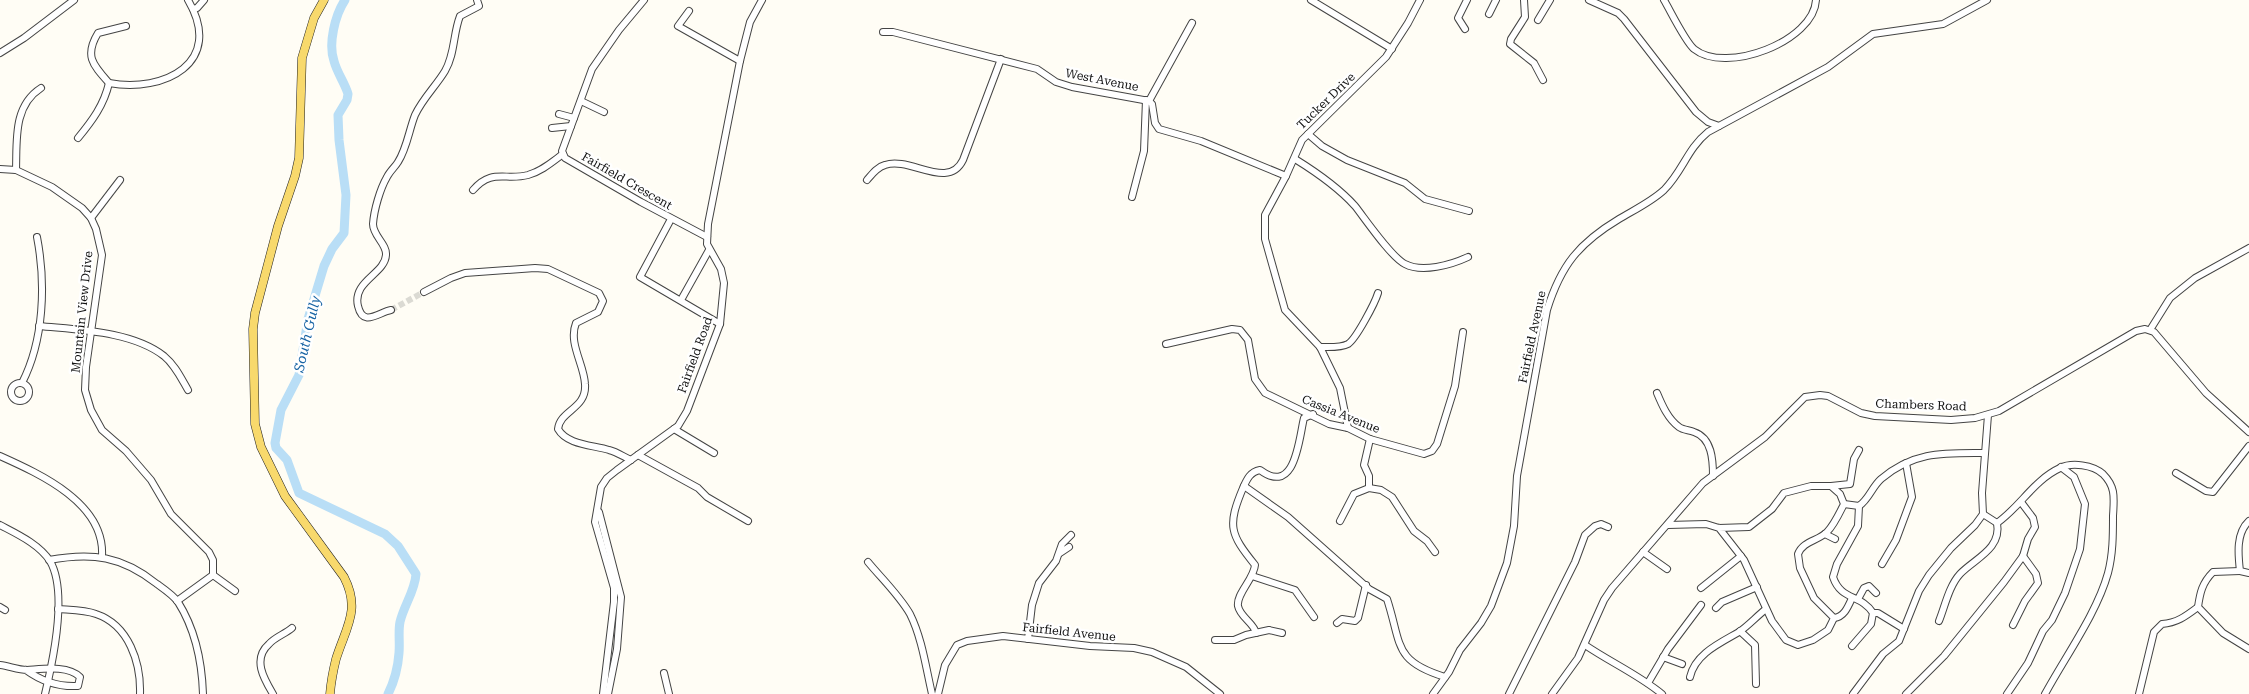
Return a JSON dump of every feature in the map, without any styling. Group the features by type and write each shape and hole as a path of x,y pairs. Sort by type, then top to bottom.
{"main road":[{"path":"324,0 314,18 302,58 299,158 278,226 253,329 255,424 261,447 286,496 352,591 349,625 336,659 330,694"}],"street":[{"path":"0,53 24,38 74,0"},
{"path":"126,26 98,33 92,43 91,60 109,83 136,86 174,75 190,64 198,52 198,34 193,9 188,0"},
{"path":"193,9 197,8 204,0"},
{"path":"391,310 376,317 365,317 359,313 356,300 362,286 385,261 387,254 373,225 380,195 386,179 399,161 415,115 445,71 452,56 454,31 460,16 479,6 477,0"},
{"name":"Fairfield Crescent","path":"644,0 592,69 562,150 563,154 565,158 671,219 707,237"},
{"name":"Fairfield Road","path":"603,694 614,588 595,522 602,487 607,478 674,429 687,411 720,324 724,283 721,269 709,250 707,237 740,61 750,22 762,0"},
{"path":"1310,0 1392,49"},
{"name":"Tucker Drive","path":"1348,428 1340,388 1320,347 1285,310 1264,239 1264,223 1267,208 1295,159 1302,140 1392,49 1420,0"},
{"path":"1465,29 1458,18 1468,0"},
{"path":"1489,14 1496,0"},
{"path":"1524,0 1525,17 1511,38 1510,44 1534,63 1543,80"},
{"path":"1538,20 1550,0"},
{"path":"1589,0 1618,13 1696,112 1708,122 1719,126"},
{"path":"1664,0 1693,49 1705,55 1725,60 1750,57 1792,36 1804,27 1813,15 1816,0"},
{"name":"Fairfield Avenue","path":"1433,694 1460,650 1481,623 1491,606 1507,563 1514,526 1517,476 1547,310 1554,287 1577,250 1601,231 1664,190 1681,168 1696,142 1719,126 1828,68 1873,34 1943,24 1987,0"},
{"path":"689,11 678,26 740,61"},
{"path":"1132,197 1144,151 1148,101 1192,22"},
{"name":"West Avenue","path":"882,32 893,32 1039,70 1056,82 1072,87 1148,101 1152,104 1155,123 1159,129 1209,144 1286,176"},
{"path":"867,180 876,170 888,164 944,174 956,170 964,160 1001,59"},
{"path":"78,138 98,112 106,96 109,83"},
{"path":"16,170 17,128 22,109 31,95 41,88"},
{"path":"581,101 604,112"},
{"path":"559,114 574,118"},
{"path":"552,128 571,126"},
{"path":"1308,134 1322,146 1347,160 1405,184 1425,199 1469,211"},
{"path":"473,190 487,178 528,175 541,170 563,154"},
{"path":"1295,159 1315,172 1354,205 1403,263 1417,267 1432,267 1458,262 1468,257"},
{"name":"Mountain View Drive","path":"0,168 16,170 69,198 91,218 96,229 102,255 86,367 85,390 95,421 102,430 135,460 151,480 171,514 209,552 213,560 213,574"},
{"path":"91,218 120,180"},
{"path":"671,219 640,277 720,324"},
{"path":"22,383 30,369 39,326 42,261 37,238"},
{"path":"2249,248 2195,278 2170,298 2150,330 2157,335 2206,393 2249,432"},
{"path":"681,300 709,250"},
{"path":"424,292 465,273 535,268 548,269 599,293 603,301 598,312 576,323 574,329 578,362 585,383 583,398 579,405 562,419 558,429 570,439 588,446 611,450 631,460"},
{"path":"1320,347 1343,345 1350,342 1371,310 1378,293"},
{"path":"39,326 91,332 143,343 164,356 174,366 188,390"},
{"name":"Cassia Avenue","path":"1166,344 1232,329 1240,330 1248,340 1256,379 1259,387 1265,393 1285,404 1313,414 1329,424 1348,428 1370,439 1424,454 1435,448 1455,386 1463,332"},
{"name":"Chambers Road","path":"1552,694 1578,658 1604,600 1612,588 1695,492 1770,433 1805,398 1813,395 1828,396 1861,414 1875,416 1951,420 1988,416 2136,331 2150,330"},
{"path":"1657,393 1672,420 1680,428 1695,432 1703,437 1713,456 1713,476"},
{"path":"1256,633 1238,606 1239,599 1256,565 1240,545 1232,520 1244,486 1254,471 1260,470 1277,477 1288,470 1299,448 1304,418 1313,414"},
{"path":"1853,694 1883,654 1899,641 1919,591 1929,575 1951,548 1975,526 1983,514 1984,453 1988,416"},
{"path":"674,429 714,453"},
{"path":"1369,488 1369,476 1364,464 1370,439"},
{"path":"2176,473 2206,491 2212,492 2249,446"},
{"path":"1668,525 1706,524 1719,528 1749,527 1772,509 1784,494 1811,486 1850,484 1854,459 1859,450"},
{"path":"1844,504 1859,506 1865,502 1879,481 1898,466 1917,458 1940,453 1984,453"},
{"path":"638,455 698,488 707,497 748,521"},
{"path":"0,456 33,471 63,490 78,503 90,517 98,532 102,556"},
{"path":"1882,564 1898,535 1912,497 1906,463"},
{"path":"1998,523 2045,477 2061,467 2074,465 2097,469 2111,482 2114,499 2113,542 2108,572 2100,595 2045,694"},
{"path":"2007,694 2028,663 2043,631 2052,620 2065,593 2080,548 2085,504 2074,477 2061,467"},
{"path":"1244,486 1288,517 1366,585 1387,600 1403,655 1412,664 1445,677"},
{"path":"1831,486 1840,494 1844,504 1832,527 1825,534 1801,547 1798,559 1814,598 1834,618"},
{"path":"1340,521 1352,497 1360,491 1369,488 1381,490 1392,497 1414,532 1427,540 1435,552"},
{"path":"1906,694 1944,656 2023,556 2028,539 2035,527 2033,518 2020,502"},
{"path":"1852,646 1871,624 1873,613 1869,607 1840,591 1833,577 1836,564 1858,526 1859,506"},
{"name":"Fairfield Road","path":"599,508 621,598 617,649 608,694"},
{"path":"1983,514 1998,523"},
{"path":"2240,571 2240,532 2249,521"},
{"path":"1939,621 1960,574 1984,556 1994,544 1999,530 1998,523"},
{"path":"1509,694 1572,568 1585,535 1595,526 1601,524 1608,527"},
{"path":"0,525 27,540 49,560 57,582 58,609 51,668 44,694"},
{"path":"1719,528 1741,556 1766,609 1780,634 1786,640 1798,645 1824,633 1832,624 1834,618"},
{"path":"1825,534 1835,539"},
{"path":"1060,553 1062,544 1070,535"},
{"path":"1028,639 1034,596 1039,583 1060,553 1069,547"},
{"path":"1643,552 1667,569"},
{"path":"49,560 68,556 102,556 115,560 148,577 177,601 189,624 199,653 203,694"},
{"path":"1701,588 1741,556"},
{"path":"2013,625 2038,583 2036,574 2023,556"},
{"path":"868,562 910,615 932,694"},
{"path":"2139,694 2154,632 2162,624 2180,620 2198,607 2200,591 2205,580 2213,572 2240,571 2249,573"},
{"path":"177,601 213,574 236,591"},
{"path":"1252,576 1295,590 1314,617"},
{"path":"1337,623 1342,619 1355,621 1358,618 1366,585"},
{"path":"1834,618 1844,613 1864,588 1869,586 1876,593"},
{"path":"1716,608 1722,602 1757,587"},
{"path":"1648,683 1663,657 1701,605"},
{"path":"2198,607 2222,633 2249,649"},
{"path":"58,609 95,613 109,620 128,640 136,658 140,678 140,694"},
{"path":"1690,677 1692,670 1701,658 1726,638 1740,631 1766,609"},
{"path":"1873,613 1878,613 1904,629"},
{"path":"273,694 262,675 260,657 269,643 292,628"},
{"path":"1215,640 1234,640 1269,630 1282,633"},
{"path":"1740,631 1755,645 1756,684"},
{"name":"Fairfield Avenue","path":"938,694 945,665 957,645 967,640 1003,636 1090,646 1134,648 1152,652 1186,667 1220,694"},
{"path":"1585,645 1616,666 1648,683 1662,694"},
{"path":"1663,657 1682,664"},
{"path":"0,665 26,670 51,668 76,673 80,677 80,683 78,686 73,686 48,682 26,670"},
{"path":"664,673 669,694"}],"waterway":[{"name":"South Gully","path":"345,0 341,6 332,38 332,54 335,65 348,94 347,100 338,115 346,195 344,233 332,249 324,266 308,319 299,375 281,410 275,443 276,448 287,460 299,493 385,534 398,546 416,574 414,586 400,622 398,664 388,694"}],"tunnel":[{"path":"391,310 424,292"}]}
